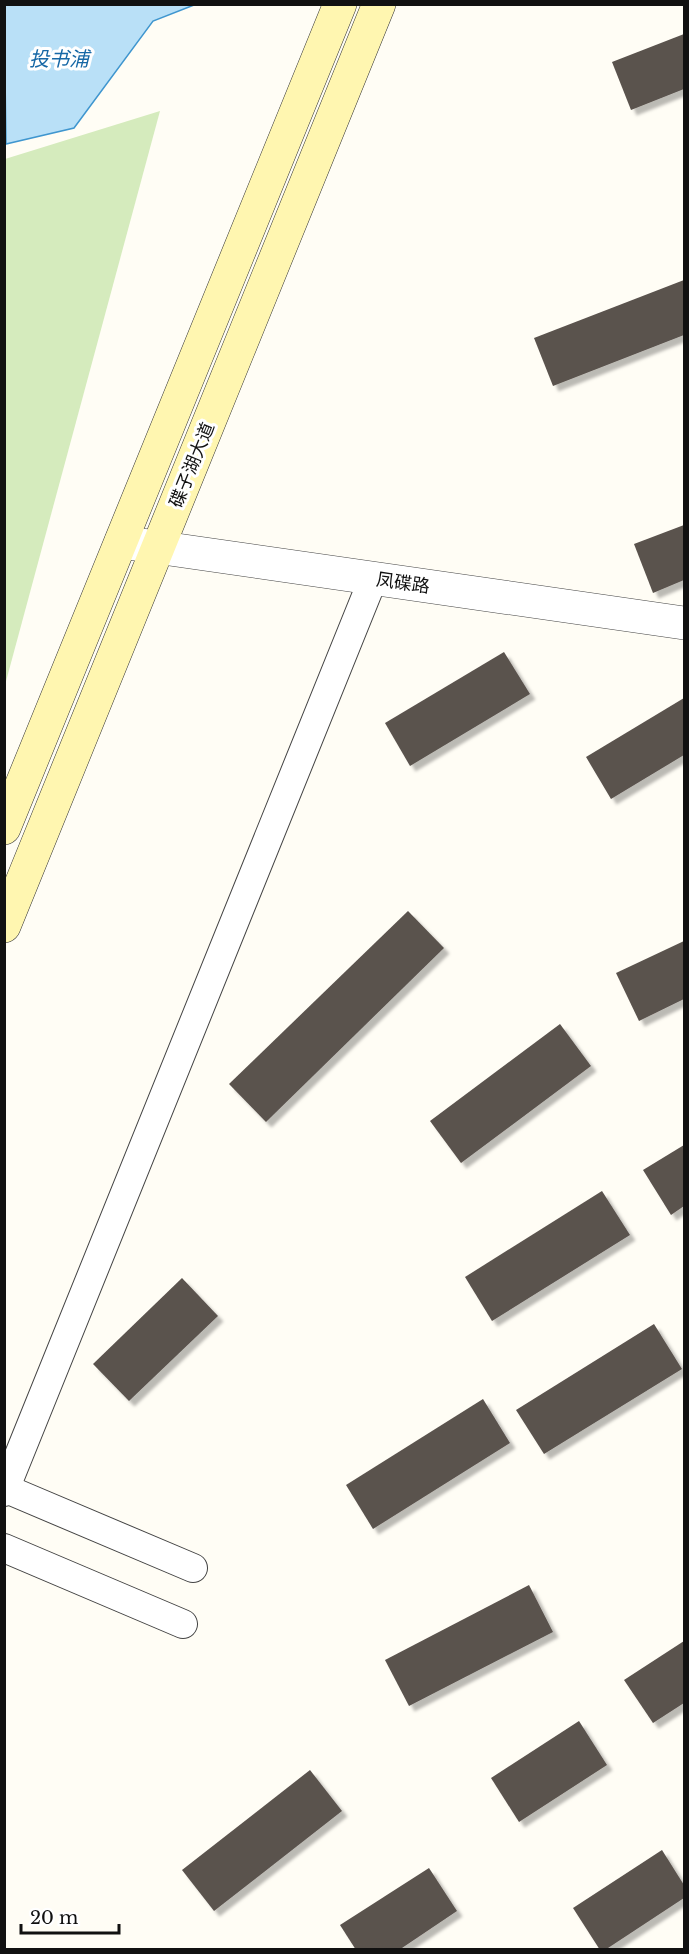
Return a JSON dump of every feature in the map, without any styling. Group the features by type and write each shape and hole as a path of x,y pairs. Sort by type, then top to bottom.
{"main road":[{"name":"碟子湖大道","path":"4,828 340,4"},
{"name":"碟子湖大道","path":"4,926 379,4"}],"street":[{"name":"凤碟路","path":"121,542 684,623"},
{"path":"193,1568 5,1490 373,579"},
{"path":"4,1548 183,1624"}],"green space":[{"path":"160,111 5,685 5,159"}],"water":[{"name":"投书浦","path":"4,5 194,5 153,21 74,128 6,144"}],"building":[{"path":"684,34 684,89 631,110 612,62"},
{"path":"684,280 684,335 553,386 534,338"},
{"path":"684,525 684,580 653,593 634,544"},
{"path":"504,652 530,694 410,766 385,723"},
{"path":"684,698 684,755 611,799 586,757"},
{"path":"408,911 444,948 266,1122 229,1084"},
{"path":"684,941 684,999 639,1021 616,973"},
{"path":"560,1024 591,1066 461,1163 430,1121"},
{"path":"684,1145 684,1206 671,1215 643,1170"},
{"path":"602,1191 630,1235 492,1321 465,1277"},
{"path":"182,1278 218,1316 129,1401 93,1364"},
{"path":"654,1324 682,1369 544,1454 516,1410"},
{"path":"483,1399 510,1443 373,1529 346,1485"},
{"path":"529,1585 553,1632 409,1706 385,1660"},
{"path":"684,1641 684,1703 653,1723 624,1680"},
{"path":"579,1721 607,1765 519,1822 491,1778"},
{"path":"310,1770 342,1811 214,1911 182,1870"},
{"path":"662,1850 684,1885 684,1898 605,1950 600,1950 573,1908"},
{"path":"429,1868 457,1911 399,1950 356,1950 340,1925"}]}
